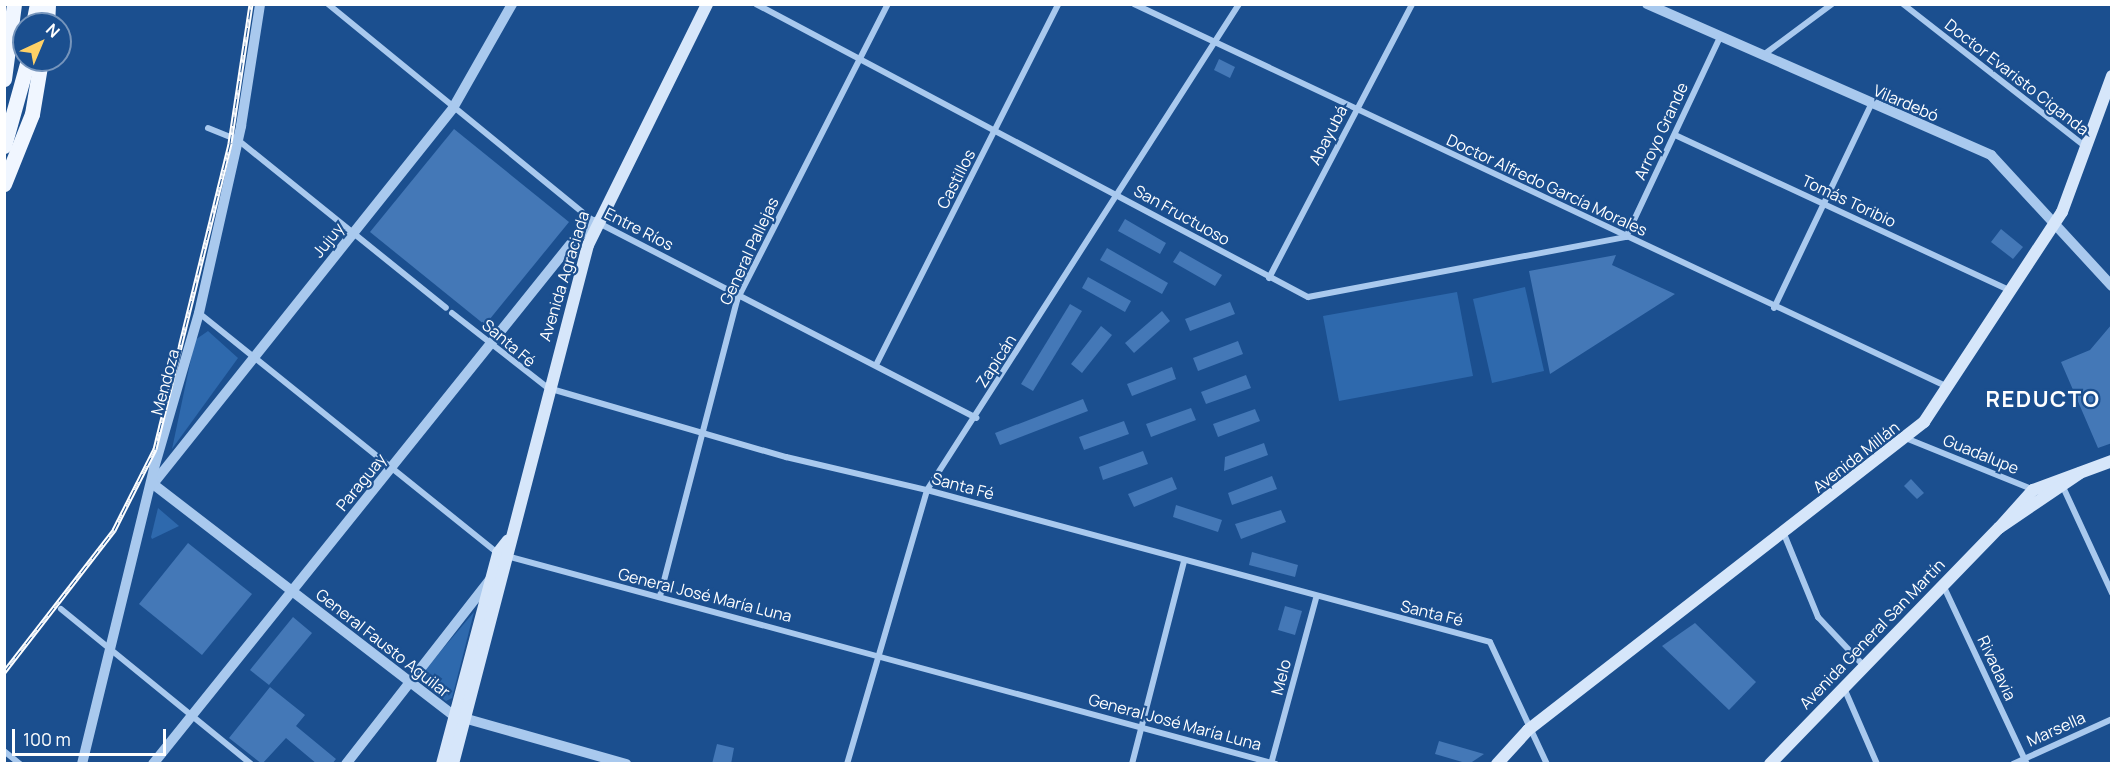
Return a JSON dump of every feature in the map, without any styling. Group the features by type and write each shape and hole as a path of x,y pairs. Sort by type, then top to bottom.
{"main road":[{"path":"4,13 7,4"},
{"path":"4,79 14,4"},
{"name":"Avenida Agraciada","path":"442,764 459,717 548,388 596,222 707,4"},
{"path":"4,146 25,72"},
{"path":"4,184 32,114 40,72"},
{"name":"Avenida Millán","path":"1497,764 1532,726 1908,439 1949,387 2055,224 2112,76"},
{"name":"Avenida General San Martín","path":"2035,495 2063,487 2080,473 2112,460"},
{"name":"Avenida General San Martín","path":"1770,764 1942,584 2035,495 2069,472 2080,473"},
{"name":"Avenida Agraciada","path":"453,764 459,717 490,580 503,555"}],"street":[{"name":"Mendoza","path":"82,764 199,313 238,140 260,4"},
{"name":"Entre Ríos","path":"328,4 453,108 596,222 976,418"},
{"name":"Jujuy","path":"153,484 453,108 512,4"},
{"name":"San Fructuoso","path":"756,4 1308,297 1626,237"},
{"name":"General Pallejas","path":"660,596 740,295 888,4"},
{"name":"Castillos","path":"876,365 996,131 1058,4"},
{"name":"Doctor Alfredo García Morales","path":"1134,4 1774,308 1949,387"},
{"name":"Zapicán","path":"847,764 877,654 927,490 976,418 1239,4"},
{"name":"Abayubá","path":"1269,278 1412,4"},
{"name":"Vilardebó","path":"1647,4 1871,105 1991,155 2112,286"},
{"path":"1762,57 1832,4"},
{"name":"Doctor Evaristo Ciganda","path":"1903,4 2086,147"},
{"name":"Arroyo Grande","path":"1626,237 1720,37"},
{"path":"1774,308 1871,105"},
{"name":"Santa Fé","path":"208,128 238,140 491,345 548,388 855,476 927,490 1316,598 1490,642 1532,726"},
{"name":"Tomás Toribio","path":"1675,135 2012,292"},
{"name":"Paraguay","path":"153,764 573,241 596,222"},
{"name":"General José María Luna","path":"199,313 391,469 503,555 877,654 1273,763"},
{"name":"Guadalupe","path":"1908,439 2035,495"},
{"name":"General Fausto Aguilar","path":"153,484 292,591 408,685 459,717 626,764"},
{"path":"2063,487 2112,593"},
{"path":"1784,534 1818,617 1864,666"},
{"path":"1132,764 1184,561"},
{"path":"346,764 490,580"},
{"name":"Rivadavia","path":"1942,584 2026,761"},
{"name":"Melo","path":"1273,763 1316,598"},
{"path":"61,609 251,764"},
{"path":"1844,688 1877,764"},
{"name":"Marsella","path":"2013,764 2026,761 2112,719"},
{"path":"1532,726 1546,764"},
{"path":"4,751 20,764"}],"shaded area":[{"path":"1525,287 1544,371 1492,383 1473,299"},
{"path":"1457,292 1473,376 1339,401 1323,316"},
{"path":"208,331 238,358 172,449 195,340"},
{"path":"158,508 179,526 152,539 151,537"},
{"path":"474,612 452,698 446,701 417,679"}],"building":[{"path":"1219,59 1235,67 1230,78 1214,70"},
{"path":"454,129 569,222 485,325 370,232"},
{"path":"1125,219 1166,243 1160,254 1118,231"},
{"path":"2001,229 2023,247 2013,259 1991,242"},
{"path":"1107,248 1168,283 1162,294 1100,260"},
{"path":"1180,251 1222,275 1215,286 1173,262"},
{"path":"1616,255 1612,265 1675,294 1550,374 1529,271"},
{"path":"1088,277 1131,301 1125,312 1082,288"},
{"path":"1230,302 1235,314 1190,331 1185,319"},
{"path":"1070,304 1082,311 1033,391 1021,384"},
{"path":"1162,311 1170,321 1134,353 1125,343"},
{"path":"2112,324 2112,443 2098,448 2061,362 2090,350"},
{"path":"1101,326 1112,335 1082,373 1071,364"},
{"path":"1238,341 1243,354 1198,371 1193,358"},
{"path":"1172,367 1176,379 1132,396 1127,384"},
{"path":"1246,375 1251,388 1206,404 1201,392"},
{"path":"1083,399 1088,411 1000,445 995,433"},
{"path":"1191,408 1196,420 1151,437 1146,424"},
{"path":"1255,409 1260,421 1218,437 1213,424"},
{"path":"1124,421 1129,434 1084,450 1079,437"},
{"path":"1264,443 1268,455 1224,471 1225,457"},
{"path":"1143,451 1148,464 1103,480 1099,467"},
{"path":"1272,476 1277,489 1232,505 1228,493"},
{"path":"1172,477 1177,489 1134,507 1128,494"},
{"path":"1911,479 1924,493 1917,499 1904,486"},
{"path":"1176,505 1222,520 1218,532 1173,517"},
{"path":"1281,510 1286,522 1241,539 1235,524"},
{"path":"188,543 252,594 202,655 139,604"},
{"path":"1252,552 1298,565 1295,577 1249,565"},
{"path":"1285,606 1302,611 1295,635 1278,630"},
{"path":"293,617 312,633 269,685 250,670"},
{"path":"1695,623 1756,682 1729,710 1662,646"},
{"path":"270,687 305,715 296,726 336,759 332,764 317,764 286,738 262,764 229,738"},
{"path":"1439,741 1484,754 1469,764 1435,754"},
{"path":"717,744 734,748 731,764 712,764"}],"railway":[{"path":"4,672 114,530 155,449 230,143 251,4"}],"district":[{"name":"REDUCTO","path":"2043,400"}]}
